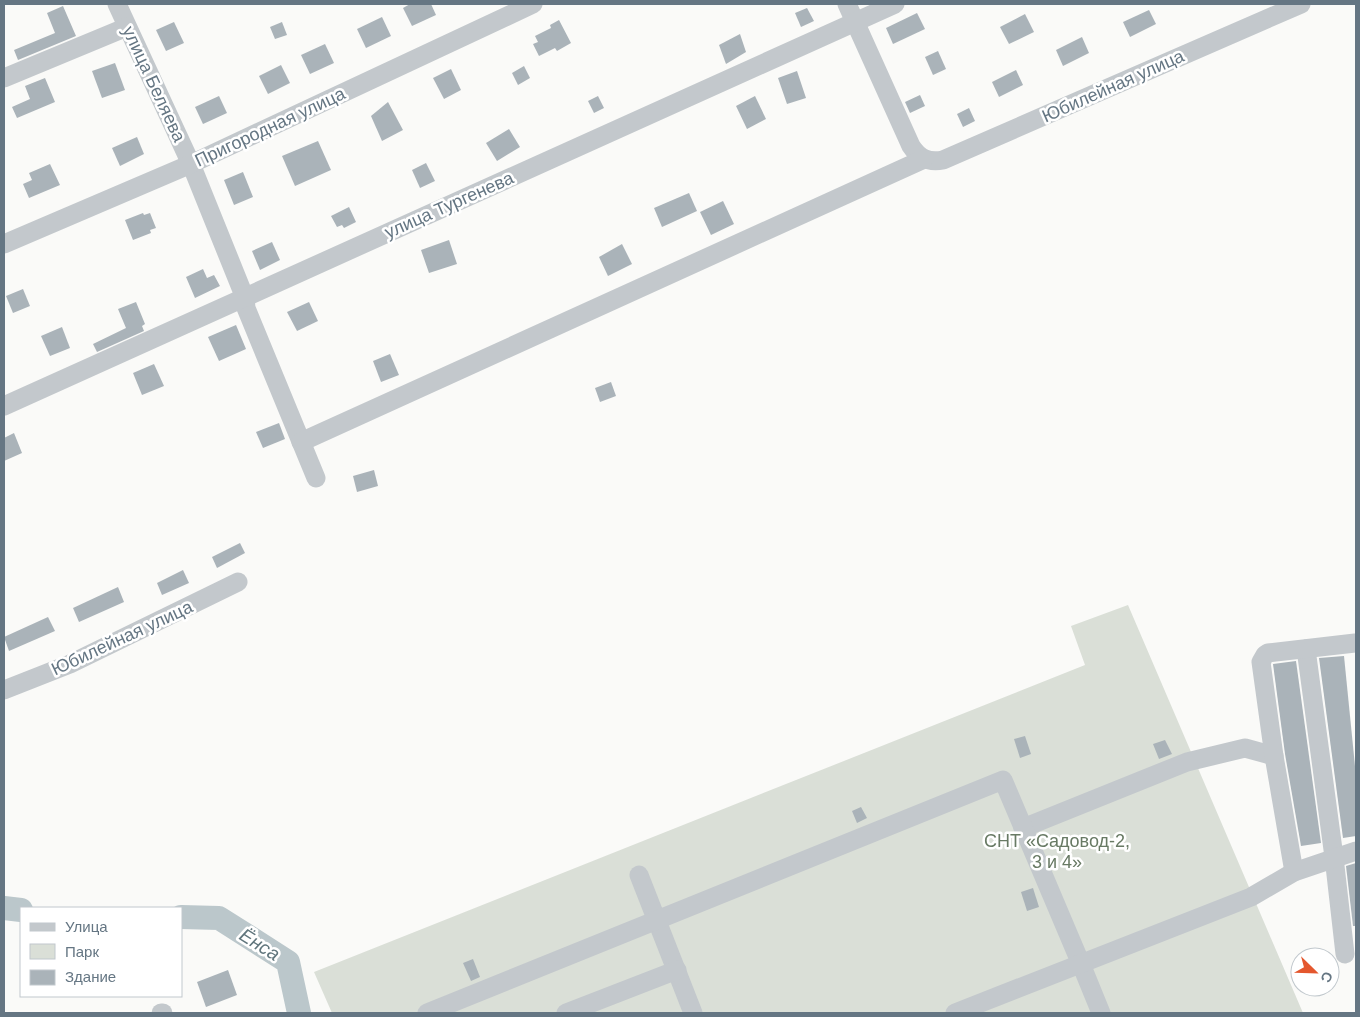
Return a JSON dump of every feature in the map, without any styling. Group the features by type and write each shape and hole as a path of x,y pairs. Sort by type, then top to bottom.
{"street":[{"name":"улица Беляева","path":"118,4 191,164 245,298 246,308 316,478"},
{"name":"Пригородная улица","path":"4,244 191,164 532,4"},
{"path":"846,4 911,146 916,154 924,160"},
{"name":"улица Тургенева","path":"4,406 895,4"},
{"name":"Юбилейная улица","path":"301,442 924,160 934,162 943,160 1301,4"},
{"path":"4,78 127,27"},
{"name":"Юбилейная улица","path":"4,690 70,664 238,582"},
{"path":"1294,872 1274,756 1261,662 1268,653 1306,648 1356,648"},
{"path":"1306,648 1345,954"},
{"path":"1023,828 1187,762 1245,748 1274,756"},
{"path":"427,1013 1003,780 1101,1013"},
{"path":"955,1013 1251,897 1294,872 1356,851"},
{"path":"639,875 693,1013"},
{"path":"566,1013 677,970"}],"green space":[{"name":"СНТ «Садовод-2, 3 и 4»","path":"1128,605 1290,983 1290,997 1296,997 1303,1013 332,1013 314,972 1085,665 1071,626"}],"building":[{"path":"410,4 431,4 436,15 412,26 403,8"},
{"path":"63,6 76,36 18,60 14,50 55,33 47,13"},
{"path":"807,8 814,21 801,27 795,13"},
{"path":"1149,10 1156,24 1130,37 1123,22"},
{"path":"917,13 925,29 893,44 886,28"},
{"path":"1025,14 1034,32 1009,44 1000,27"},
{"path":"382,17 391,36 366,48 357,29"},
{"path":"559,20 571,43 557,51 555,48 539,56 533,44 538,42 535,36 551,28 550,25"},
{"path":"174,22 184,43 166,51 156,30"},
{"path":"282,22 287,35 275,39 270,27"},
{"path":"740,34 746,52 726,64 719,45"},
{"path":"1082,37 1089,53 1063,66 1056,50"},
{"path":"325,44 334,63 310,74 301,55"},
{"path":"938,51 946,69 933,75 925,57"},
{"path":"115,63 125,90 102,98 92,71"},
{"path":"281,65 290,83 268,94 259,76"},
{"path":"524,66 530,78 518,85 512,73"},
{"path":"451,69 461,90 444,99 433,78"},
{"path":"1016,70 1023,85 999,97 992,82"},
{"path":"797,71 806,98 787,104 778,78"},
{"path":"45,78 55,102 17,118 12,107 30,99 25,86"},
{"path":"920,95 925,106 910,113 905,102"},
{"path":"219,96 227,113 203,124 195,107"},
{"path":"598,96 604,108 594,113 588,101"},
{"path":"755,96 766,119 747,129 736,106"},
{"path":"388,102 403,130 382,141 371,116"},
{"path":"969,108 975,121 963,127 957,114"},
{"path":"509,129 520,147 497,161 486,143"},
{"path":"137,137 144,154 120,166 112,148"},
{"path":"318,141 331,170 295,186 282,156"},
{"path":"426,163 435,181 420,188 412,170"},
{"path":"50,164 60,185 29,198 23,184 32,180 29,173"},
{"path":"243,172 253,197 234,205 224,180"},
{"path":"689,193 697,211 662,227 654,208"},
{"path":"723,201 734,224 711,235 700,212"},
{"path":"349,207 356,222 344,228 342,225 337,227 331,216"},
{"path":"143,213 144,215 150,213 156,228 150,230 151,233 133,240 125,220"},
{"path":"449,240 457,264 429,273 421,250"},
{"path":"272,242 280,260 260,270 252,251"},
{"path":"622,244 632,264 608,276 599,257"},
{"path":"203,269 207,278 214,275 220,286 195,298 186,277"},
{"path":"23,289 30,306 13,313 6,296"},
{"path":"136,302 145,324 142,326 144,331 97,352 93,344 126,328 118,309"},
{"path":"309,302 318,321 297,331 287,312"},
{"path":"236,325 246,349 219,361 208,337"},
{"path":"62,327 70,348 50,356 41,336"},
{"path":"390,354 399,375 381,382 373,361"},
{"path":"154,364 164,386 142,395 133,373"},
{"path":"611,382 616,396 600,402 595,388"},
{"path":"279,423 285,439 263,448 256,432"},
{"path":"14,433 22,453 4,461 4,438"},
{"path":"374,470 378,486 357,492 353,476"},
{"path":"240,543 245,553 217,568 212,557"},
{"path":"183,570 189,583 162,595 157,583"},
{"path":"118,587 124,602 79,622 73,608"},
{"path":"48,617 55,631 9,651 4,637"},
{"path":"1344,656 1356,776 1356,836 1343,838 1319,658"},
{"path":"1296,661 1321,843 1301,846 1285,754 1273,664"},
{"path":"1025,736 1031,754 1020,758 1014,739"},
{"path":"1165,740 1172,754 1159,759 1153,744"},
{"path":"861,807 867,818 857,823 852,811"},
{"path":"1356,863 1356,926 1353,926 1346,866"},
{"path":"1033,888 1039,907 1027,911 1021,892"},
{"path":"473,959 480,977 471,981 463,963"},
{"path":"228,970 237,995 206,1007 197,982"}],"waterway":[{"name":"Ёнса","path":"4,908 20,910"},
{"name":"Ёнса","path":"182,917 219,918 288,962 299,1013"}]}
